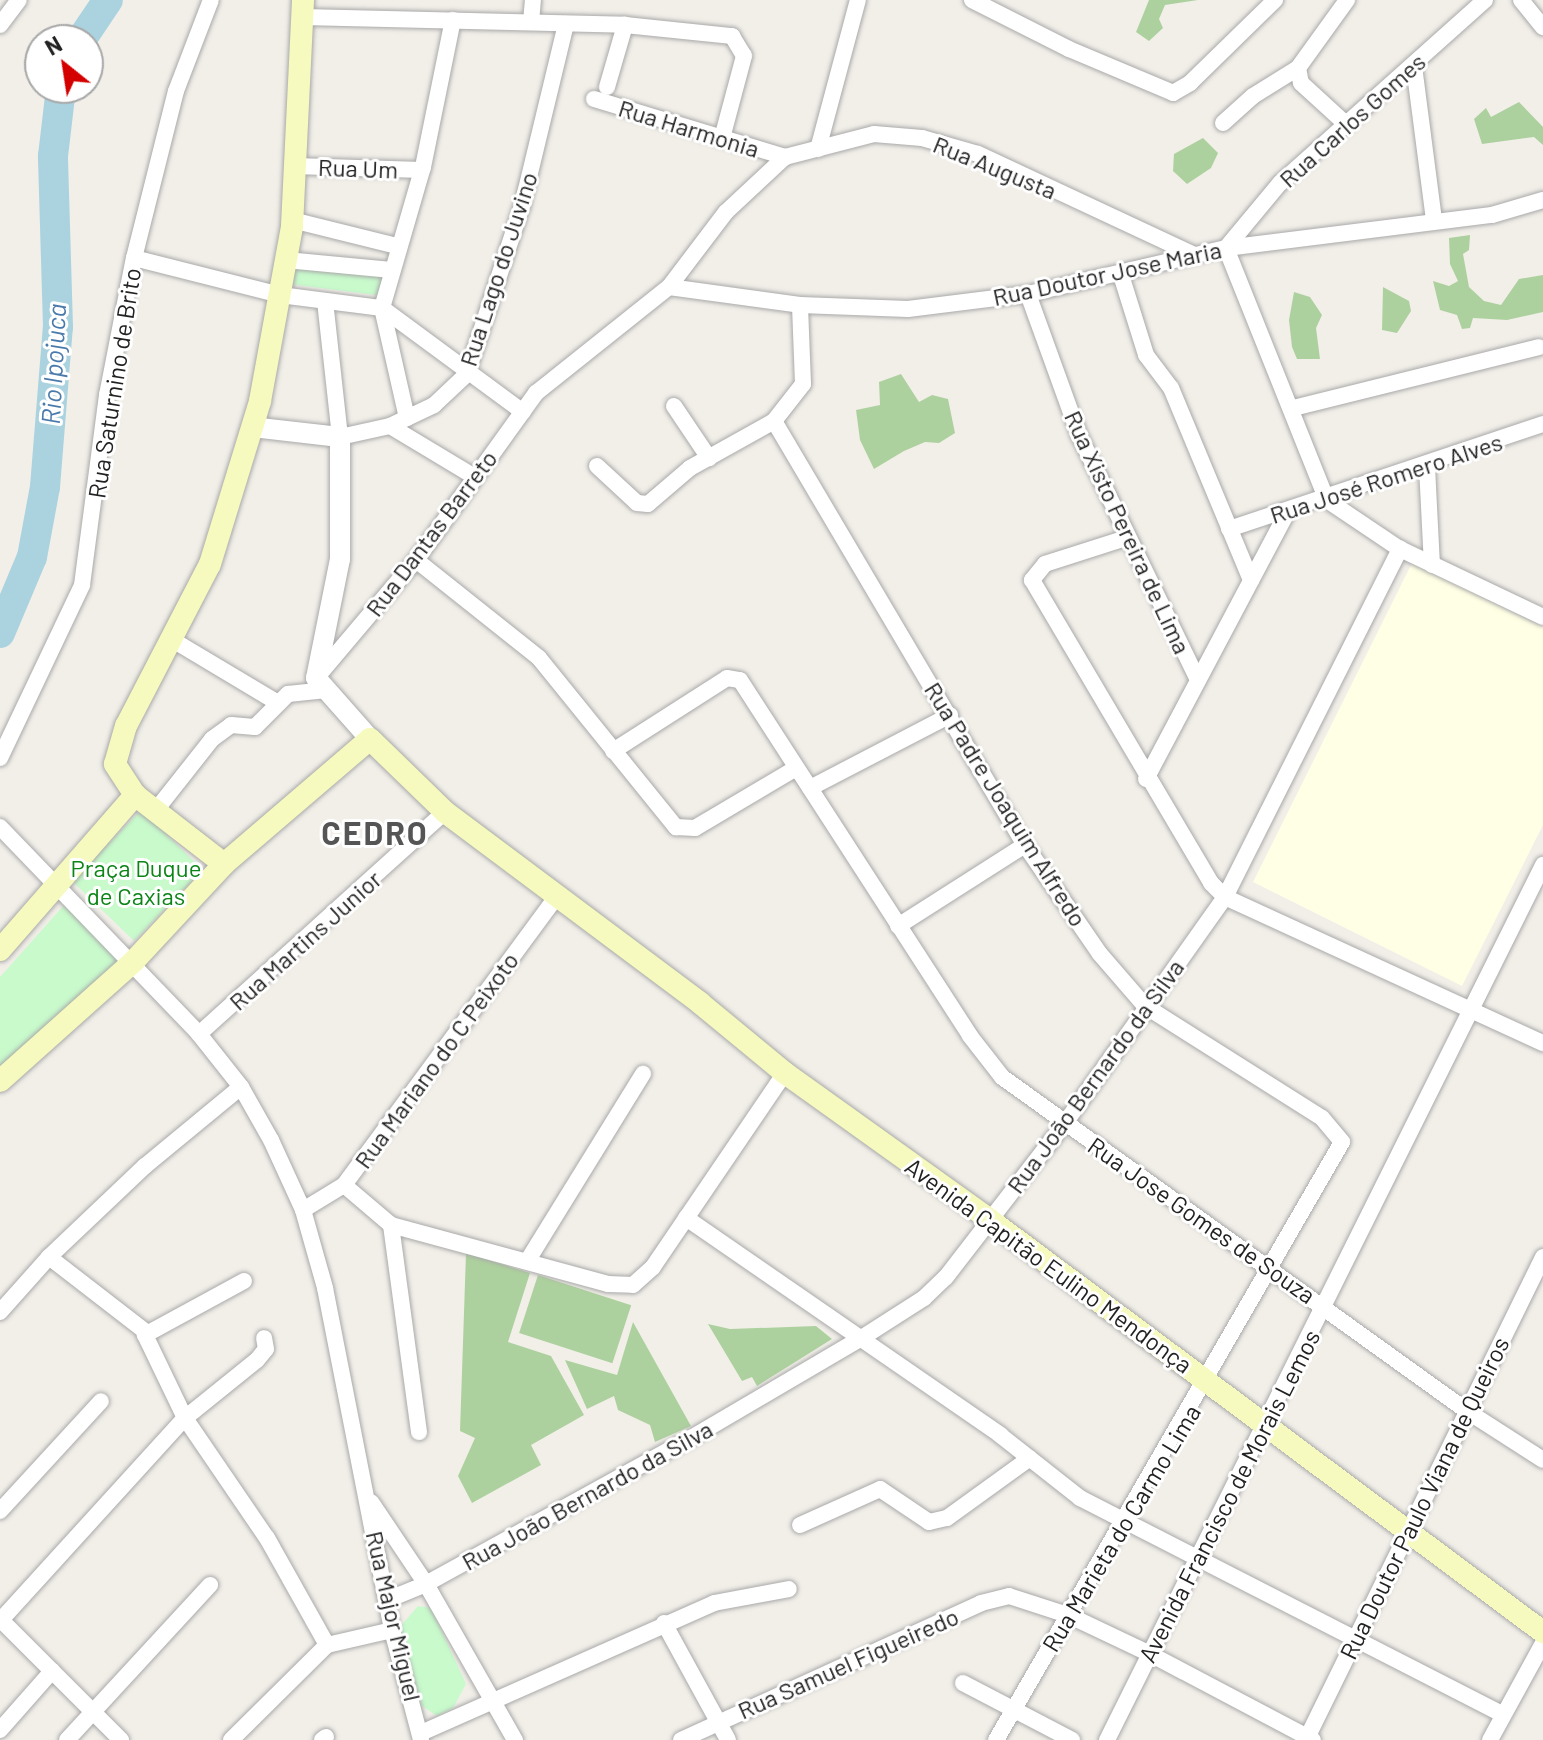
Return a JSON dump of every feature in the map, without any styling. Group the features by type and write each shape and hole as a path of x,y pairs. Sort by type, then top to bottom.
{"main road":[{"path":"224,864 135,795 115,764 117,747 210,564 252,427 280,295 292,220 303,9"},
{"path":"0,1081 134,961 224,864 370,739"},
{"name":"Avenida Capitão Eulino Mendonça","path":"370,739 445,812 785,1073 990,1220 1407,1535 1543,1632"},
{"path":"0,950 135,795"}],"street":[{"path":"0,25 19,0"},
{"name":"Rua Saturnino de Brito","path":"0,758 82,585 107,395 134,258 176,91 211,0"},
{"path":"531,22 533,0"},
{"path":"818,149 858,0"},
{"path":"972,0 1069,49 1173,93 1190,83 1275,0"},
{"name":"Rua Carlos Gomes","path":"1226,248 1280,183 1485,0"},
{"path":"1521,0 1543,27"},
{"path":"1223,123 1253,96 1298,68 1338,3"},
{"path":"303,9 453,20 625,25 709,31 732,36 744,56 722,138"},
{"path":"407,418 382,308 397,246 422,170 453,20"},
{"name":"Rua Lago do Juvino","path":"340,437 390,426 434,405 467,374 522,206 566,24"},
{"path":"607,87 625,25"},
{"path":"1414,66 1434,221"},
{"path":"1298,68 1301,83 1347,125"},
{"name":"Rua Harmonia","path":"594,99 785,157"},
{"name":"Rua Augusta","path":"785,157 874,134 922,138 978,154 1195,255"},
{"name":"Rua Dantas Barreto","path":"320,684 544,386 669,287 726,212 785,157"},
{"name":"Rua Um","path":"294,166 422,170"},
{"name":"Rua Doutor Jose Maria","path":"669,287 800,305 908,309 1028,294 1121,275 1226,248 1503,213 1543,200"},
{"path":"292,220 397,246"},
{"path":"1226,248 1293,408 1327,500 1400,549 1542,615"},
{"path":"134,258 280,295 382,308 467,374 523,412"},
{"path":"286,260 392,270"},
{"path":"1121,275 1146,355 1171,388 1251,580"},
{"name":"Rua Xisto Pereira de Lima","path":"1028,294 1079,435 1126,538 1198,680"},
{"path":"252,427 340,437 325,301"},
{"path":"597,466 644,505 709,458 774,421 803,384 800,305"},
{"path":"1293,408 1539,347"},
{"path":"674,406 709,458"},
{"name":"Rua Padre Joaquim Alfredo","path":"774,421 1025,845 1100,954 1145,1006 1322,1118 1339,1134 1341,1150"},
{"name":"Rua José Romero Alves","path":"1229,529 1427,467 1543,424"},
{"path":"390,426 475,477"},
{"name":"Rua Dantas Barreto","path":"320,684 341,547 340,437"},
{"path":"1427,467 1432,565"},
{"path":"1146,779 1288,511"},
{"path":"1126,538 1037,569 1032,580 1049,618 1201,870 1225,897 1543,1043"},
{"name":"Rua João Bernardo da Silva","path":"387,1600 426,1584 860,1339 924,1298 990,1220 1065,1123 1225,897 1400,549"},
{"path":"416,560 539,658 670,822 687,829 796,768"},
{"path":"171,639 278,703"},
{"name":"Rua Jose Gomes de Souza","path":"613,751 727,678 740,680 986,1059 1065,1123 1271,1272 1467,1411 1543,1460"},
{"path":"156,810 212,739 231,725 255,727 288,694 320,684 370,739"},
{"path":"810,788 950,715"},
{"name":"Rua Martins Junior","path":"199,1034 445,812"},
{"path":"0,827 134,961"},
{"path":"898,926 1025,845"},
{"name":"Avenida Francisco de Morais Lemos","path":"1107,1740 1543,865"},
{"name":"Rua Mariano do C Peixoto","path":"303,1210 344,1185 557,896"},
{"name":"Rua Major Miguel","path":"134,961 241,1087 303,1210 345,1376 392,1630 421,1736"},
{"path":"344,1185 391,1225 608,1284 633,1285 653,1267 785,1073"},
{"path":"528,1260 643,1074"},
{"path":"0,1312 49,1257 167,1146 241,1087"},
{"name":"Rua Marieta do Carmo Lima","path":"996,1740 1341,1150"},
{"path":"686,1218 1030,1458 1080,1498 1124,1523 1199,1556 1353,1639 1503,1714"},
{"path":"391,1225 419,1432"},
{"path":"49,1257 146,1332 185,1418 267,1538 327,1645"},
{"name":"Rua Doutor Paulo Viana de Queiros","path":"1309,1739 1353,1639 1543,1257"},
{"path":"146,1332 244,1281"},
{"path":"121,1740 0,1621 185,1418 257,1360 266,1349 264,1338"},
{"path":"0,1511 101,1401"},
{"path":"800,1525 880,1489 929,1522 947,1518 1030,1458"},
{"path":"365,1492 426,1584 515,1740"},
{"path":"67,1740 210,1585"},
{"path":"421,1736 664,1623 714,1603 789,1589"},
{"name":"Rua Samuel Figueiredo","path":"681,1740 981,1603 1018,1597 1068,1615"},
{"path":"1068,1615 1150,1654 1309,1739"},
{"path":"664,1623 728,1740"},
{"path":"231,1740 327,1645 392,1630"},
{"path":"1490,1740 1543,1643"},
{"path":"0,1730 52,1671"},
{"path":"963,1683 1072,1740"}],"shaded area":[{"path":"1412,563 1543,627 1543,825 1462,986 1253,882"}],"green space":[{"path":"1149,0 1198,0 1165,5 1159,19 1163,28 1149,41 1136,32"},
{"path":"1519,102 1543,127 1543,145 1534,137 1482,144 1474,119 1486,108 1491,117"},
{"path":"1203,138 1218,153 1211,168 1187,184 1173,171 1174,154"},
{"path":"1470,235 1469,250 1463,254 1469,287 1484,301 1501,305 1519,279 1543,275 1543,312 1507,320 1473,318 1470,328 1462,329 1457,315 1440,310 1433,281 1449,286 1458,281 1450,264 1449,238"},
{"path":"293,265 387,274 383,296 289,284"},
{"path":"1383,287 1409,301 1411,311 1397,333 1382,330"},
{"path":"1294,292 1310,297 1322,315 1316,328 1320,359 1297,359 1292,347 1289,320"},
{"path":"901,374 919,402 932,395 948,399 955,433 939,443 925,442 904,451 874,469 860,440 856,410 880,405 879,382"},
{"name":"Praça Duque de Caxias","path":"141,810 203,870 134,941 72,881"},
{"path":"65,904 118,954 119,963 0,1077 0,977"},
{"path":"466,1253 530,1273 508,1342 551,1356 584,1415 531,1445 541,1465 472,1503 458,1476 475,1438 460,1431"},
{"path":"538,1275 631,1305 612,1363 519,1333"},
{"path":"633,1322 691,1426 655,1442 650,1425 618,1410 614,1396 587,1409 565,1360 617,1375"},
{"path":"708,1324 730,1329 816,1326 832,1339 757,1386 752,1377 742,1381"},
{"path":"418,1606 431,1608 466,1684 453,1708 437,1716 422,1706 398,1629"}],"waterway":[{"name":"Rio Ipojuca","path":"92,24 108,0"},
{"name":"Rio Ipojuca","path":"0,633 32,557 45,487 58,327 53,156 59,104"}],"district":[{"name":"CEDRO","path":"375,832"}]}
